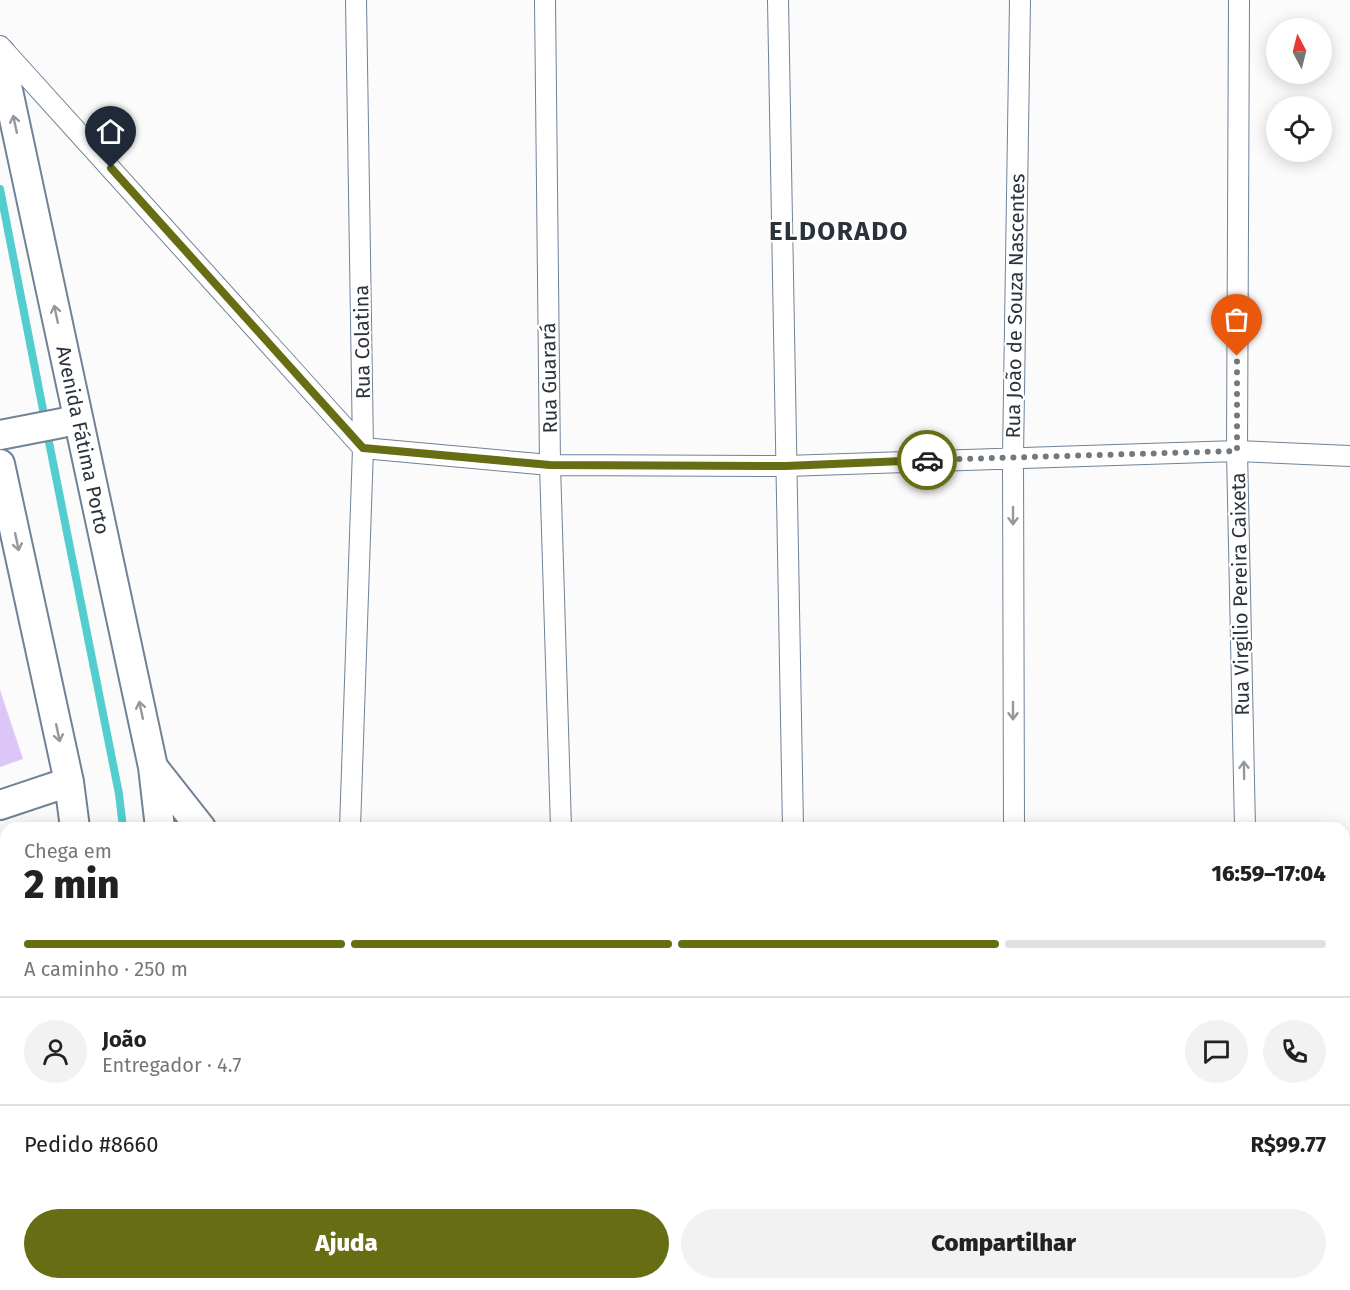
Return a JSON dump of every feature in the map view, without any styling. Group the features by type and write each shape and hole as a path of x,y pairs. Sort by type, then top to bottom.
{"main road":[{"name":"Avenida Fátima Porto","path":"0,53 70,420 153,767 159,822"},
{"path":"5,434 70,420"},
{"path":"0,465 69,782 74,822"},
{"path":"153,767 196,822"},
{"path":"0,805 69,782"}],"street":[{"name":"Rua Colatina","path":"350,822 363,448 357,0"},
{"name":"Rua Guarará","path":"545,0 550,465 561,822"},
{"path":"778,0 793,822"},
{"name":"Rua João de Souza Nascentes","path":"1014,822 1013,457 1020,0"},
{"name":"Rua Virgilio Pereira Caixeta","path":"1239,0 1237,451 1245,822"},
{"path":"0,46 363,448 550,465 786,466 1237,451 1350,456"}],"shaded area":[{"path":"0,690 23,759 0,767"}],"waterway":[{"path":"0,189 45,420"},
{"path":"47,432 119,794 122,822"}],"way so far":[{"path":"927,460 1237,451 1237,356"}],"district":[{"name":"ELDORADO","path":"839,231"}],"route":[{"path":"111,168 363,448 550,465 786,466 927,460"}]}
